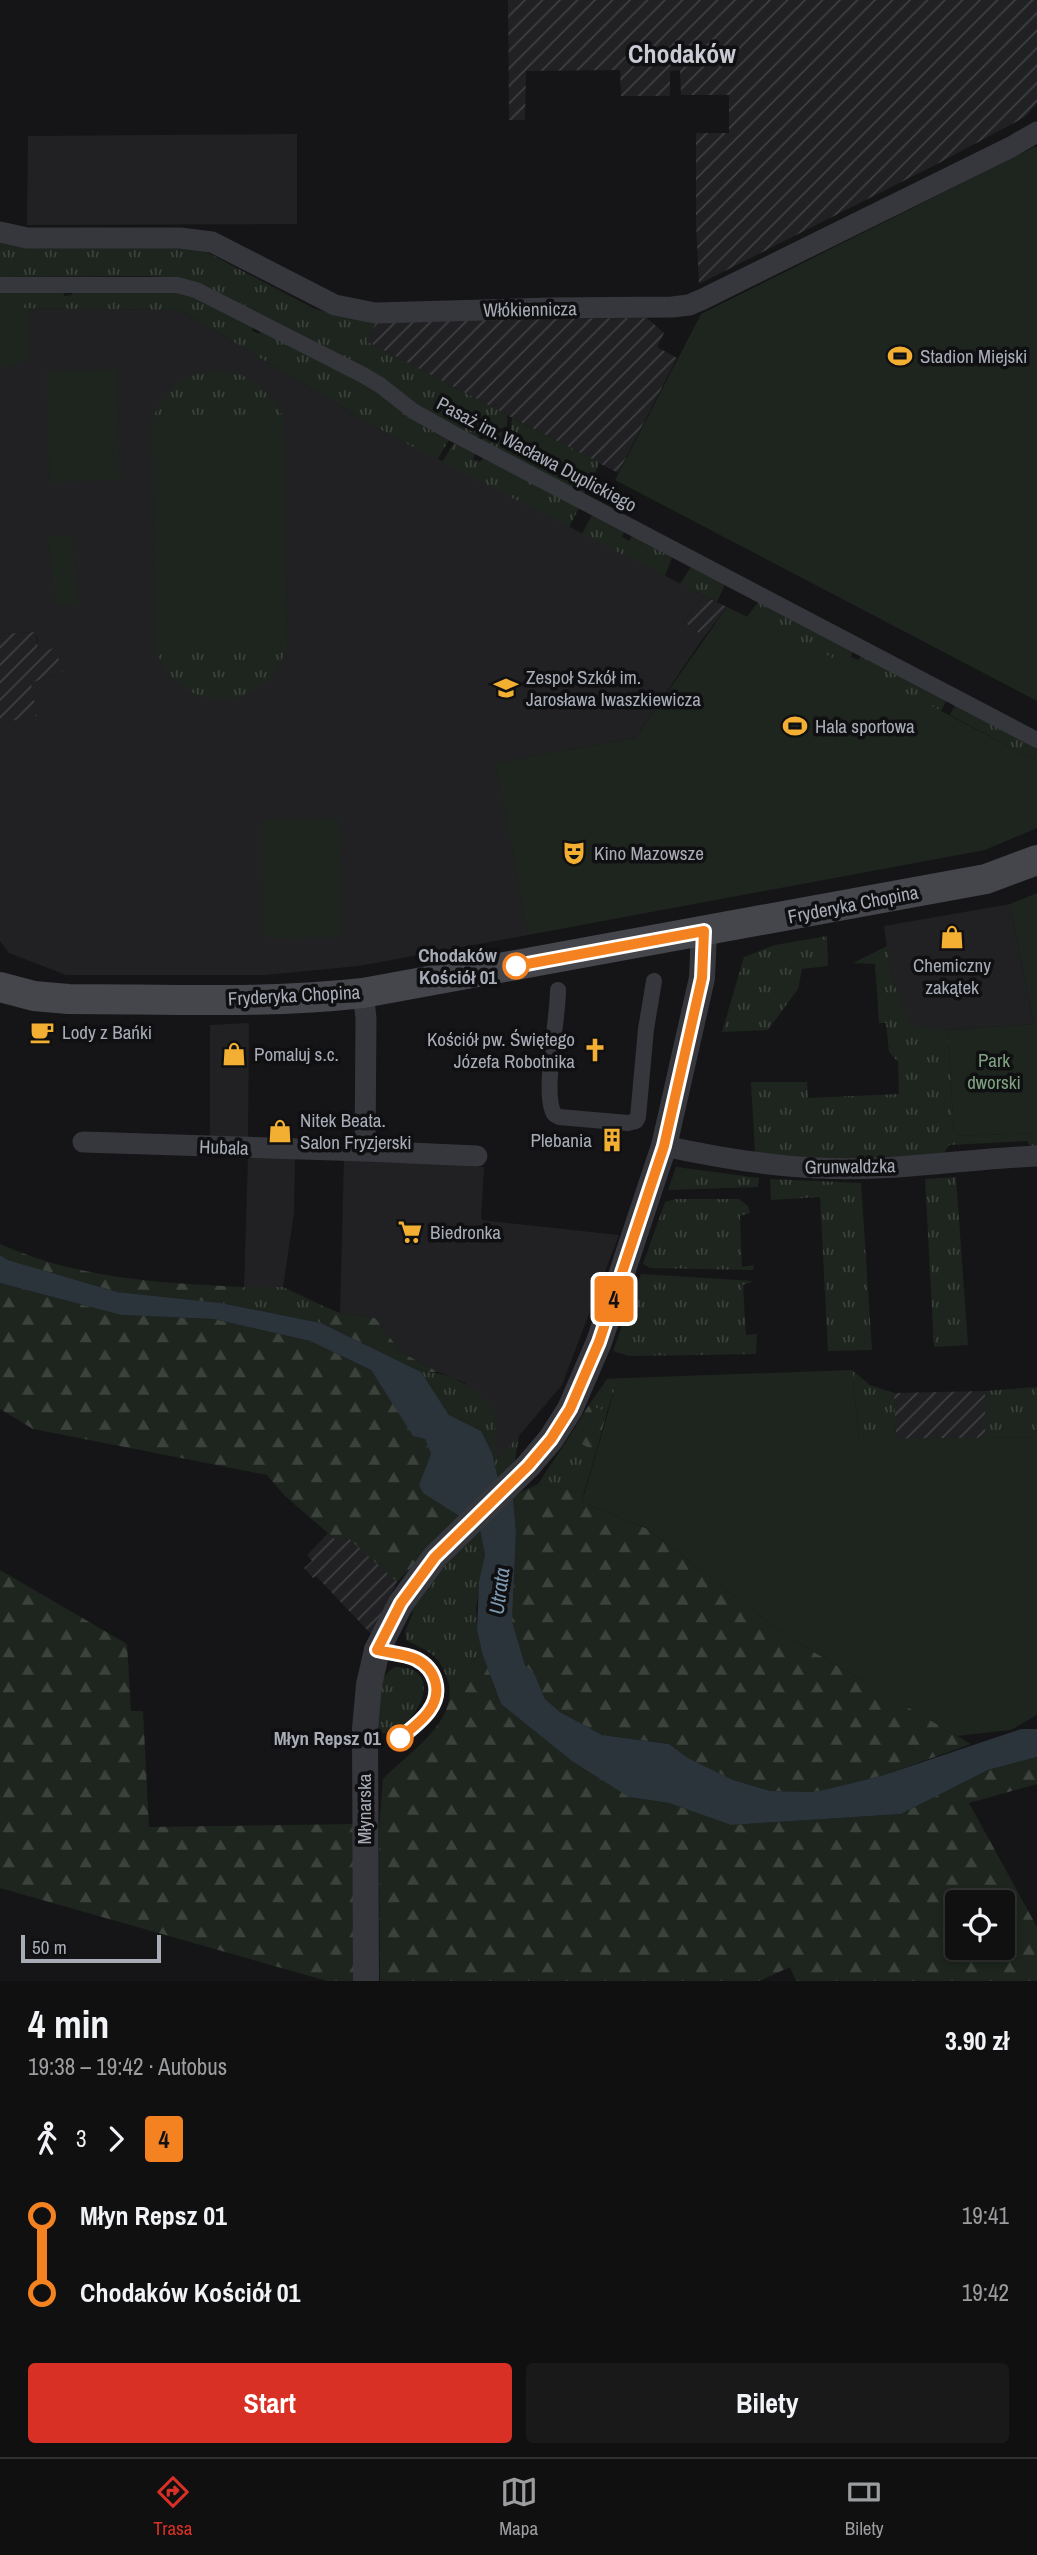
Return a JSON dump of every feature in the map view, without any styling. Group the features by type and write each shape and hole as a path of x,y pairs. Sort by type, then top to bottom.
{"main road":[{"name":"Fryderyka Chopina","path":"0,987 34,996 68,999 279,999 363,993 986,879 1037,860"}],"street":[{"name":"Włókiennicza","path":"0,232 27,238 180,238 212,242 335,305 375,313 672,307 704,299 1037,132"},
{"name":"Pasaż im. Wacława Duplickiego","path":"0,285 177,285 196,290 372,380 431,422 1037,740"},
{"name":"Młynarska","path":"366,1981 366,1718 369,1685 377,1650 401,1603 435,1557 512,1484 551,1439 570,1409 599,1342 664,1146 702,978 704,931"},
{"path":"558,990 550,1087 551,1107 555,1115 628,1123 636,1121 638,1117 646,1029 654,981"},
{"path":"363,993 366,1018 365,1151"},
{"name":"Hubala","path":"83,1142 477,1156"},
{"name":"Grunwaldzka","path":"664,1146 711,1157 820,1168 870,1168 1037,1156"}],"shaded area":[{"path":"508,0 1037,0 1037,103 1025,117 699,284 696,133 729,133 729,95 681,95 680,70 670,71 670,96 621,96 620,70 526,71 525,120 509,120"},
{"path":"297,134 297,224 27,225 28,136"},
{"path":"0,308 180,310 376,427 704,596 684,622 704,637 635,738 497,763 528,935 359,966 265,975 66,975 9,953 0,941 0,723 36,716 31,683 63,672 39,653 34,632 0,634"},
{"path":"647,318 664,333 657,347 677,358 618,473 366,341 377,320"},
{"path":"704,596 727,607 704,637 684,622"},
{"path":"35,632 39,652 55,648 63,672 31,683 37,716 0,723 0,634"},
{"path":"1010,904 1034,1024 948,1030 912,1026 891,977 884,926"},
{"path":"249,1023 248,1140 210,1139 210,1025"},
{"path":"248,1156 295,1158 294,1213 283,1287 244,1287"},
{"path":"344,1159 484,1167 481,1220 619,1235 562,1385 497,1462 465,1383 401,1352 375,1318 340,1313"},
{"path":"985,1391 985,1438 896,1439 894,1393"},
{"path":"328,1533 338,1542 345,1534 397,1582 371,1634 316,1576 313,1578 304,1568 312,1561 307,1555"}],"green space":[{"path":"1037,147 1037,701 615,480 701,314"},
{"path":"0,241 199,248 315,309 377,320 366,341 507,415 507,426 475,438 407,399 375,373 173,278 0,277"},
{"path":"0,290 63,290 64,296 72,295 72,290 171,291 197,298 253,326 252,331 259,334 261,330 378,391 421,425 449,440 437,460 376,427 180,310 0,308"},
{"path":"0,308 29,308 30,359 0,370"},
{"path":"117,369 120,480 50,482 46,371"},
{"path":"216,370 239,374 257,384 284,418 152,420 163,399 176,385 193,375"},
{"path":"284,418 287,647 155,648 152,420"},
{"path":"512,418 598,462 583,495 480,440 511,428"},
{"path":"454,443 475,453 473,459 480,462 483,458 579,508 569,527 442,462"},
{"path":"592,515 624,532 622,537 629,541 632,536 672,557 665,576 582,534"},
{"path":"72,535 78,605 56,606 48,536"},
{"path":"691,567 725,584 717,602 680,584"},
{"path":"758,602 853,651 851,657 858,660 861,656 946,701 941,711 747,617"},
{"path":"727,607 914,697 1037,761 1037,828 985,850 528,935 496,763 635,738"},
{"path":"287,647 276,670 260,686 242,696 222,699 202,696 183,687 167,671 155,648"},
{"path":"955,705 1037,748 1037,761 950,715"},
{"path":"339,818 342,937 264,938 262,820"},
{"name":"Park dworski","path":"1037,893 1037,1133 954,1136 948,1030 1034,1024 1010,904"},
{"path":"827,936 828,966 802,969 798,989 768,1030 722,1032 744,957 775,945"},
{"path":"887,946 891,977 912,1025 948,1030 954,1136 1037,1133 1037,1149 1032,1149 1027,1141 949,1145 943,1154 836,1159 755,1153 751,1082 807,1082 808,1098 899,1094 898,1062 889,1052 886,1023 879,1023 875,964 853,963"},
{"path":"676,1167 759,1178 758,1187 668,1190"},
{"path":"956,1177 968,1345 934,1347 925,1179"},
{"path":"770,1179 861,1183 872,1350 828,1351 820,1197 771,1200"},
{"path":"676,1199 739,1199 748,1206 750,1213 740,1216 742,1267 754,1265 753,1270 650,1268 643,1264 665,1202"},
{"path":"0,1244 30,1256 90,1272 150,1281 244,1287 221,1303 117,1292 8,1260 0,1255"},
{"path":"641,1274 754,1281 743,1285 746,1335 757,1334 756,1354 629,1356 613,1351"},
{"path":"0,1283 121,1315 214,1319 310,1341 371,1370 413,1435 425,1439 431,1454 426,1468 461,1517 397,1582 345,1535 338,1542 284,1495 267,1475 33,1429 0,1409"},
{"path":"244,1287 283,1287 321,1305 321,1323 221,1303"},
{"path":"321,1305 340,1313 375,1318 401,1352 438,1372 421,1372 321,1323"},
{"path":"852,1370 870,1385 894,1393 896,1439 859,1439"},
{"path":"852,1370 859,1439 1037,1437 1037,1715 1011,1730 957,1736 785,1635 648,1529 582,1502 615,1388 625,1378"},
{"path":"421,1372 452,1378 494,1406 497,1461 519,1435 515,1460 499,1484 492,1453 481,1431 449,1415"},
{"path":"625,1378 615,1388 607,1412 589,1405 607,1379"},
{"path":"1037,1387 1037,1437 985,1438 985,1391"},
{"path":"589,1405 607,1412 596,1452 569,1437"},
{"path":"569,1437 596,1452 584,1493 538,1484"},
{"path":"538,1484 584,1493 582,1502 648,1529 785,1635 971,1744 881,1776 815,1792 770,1791 733,1780 688,1758 669,1744 602,1735 560,1712 545,1699 535,1675 525,1665 512,1621 516,1532 513,1498"},
{"path":"480,1529 485,1555 476,1608 482,1653 449,1684 442,1666 434,1656 406,1640 405,1632 413,1612 411,1610 430,1581"},
{"path":"0,1570 127,1644 131,1711 143,1711 149,1827 353,1824 353,1981 327,1981 0,1888"},
{"path":"482,1653 501,1704 629,1797 669,1803 731,1825 901,1814 988,1770 1037,1757 1037,1784 969,1803 1037,1927 1037,1981 796,1981 790,1967 759,1981 380,1981 379,1828 383,1779 438,1725 449,1699 449,1684"},
{"path":"395,1667 413,1670 422,1679 424,1691 411,1718 400,1728 387,1733 376,1731 380,1687 383,1679"}],"water":[{"name":"Utrata","path":"0,1255 8,1260 117,1292 221,1303 321,1323 421,1372 449,1415 481,1431 492,1453 499,1483 513,1498 516,1532 512,1621 525,1665 535,1675 545,1699 560,1712 602,1735 669,1744 688,1758 733,1780 770,1791 815,1792 881,1776 1021,1729 1037,1729 1037,1757 988,1770 901,1814 731,1825 669,1803 629,1797 572,1761 501,1704 482,1653 477,1630 479,1582 485,1555 480,1529 423,1493 419,1485 431,1454 425,1439 413,1436 371,1370 310,1341 214,1319 121,1315 0,1283"}],"bus line":[{"name":"4","path":"400,1738 427,1714 434,1704 437,1687 430,1669 414,1659 377,1650 401,1603 435,1557 512,1484 551,1439 570,1409 599,1342 664,1146 702,978 704,931 516,966"}],"place":[{"name":"Stadion Miejski","path":"900,356"},
{"name":"Zespoł Szkół im. Jarosława Iwaszkiewicza","path":"506,688"},
{"name":"Hala sportowa","path":"795,726"},
{"name":"Kino Mazowsze","path":"574,853"},
{"name":"Chemiczny zakątek","path":"952,937"},
{"name":"Chodaków Kościół 01","path":"516,966"},
{"name":"Lody z Bańki","path":"42,1032"},
{"name":"Kościół pw. Świętego Józefa Robotnika","path":"595,1050"},
{"name":"Pomaluj s.c.","path":"234,1054"},
{"name":"Nitek Beata. Salon Fryzjerski","path":"280,1131"},
{"name":"Plebania","path":"612,1140"},
{"name":"Biedronka","path":"410,1232"},
{"name":"Młyn Repsz 01","path":"400,1738"}],"district":[{"name":"Chodaków","path":"682,53"}]}
